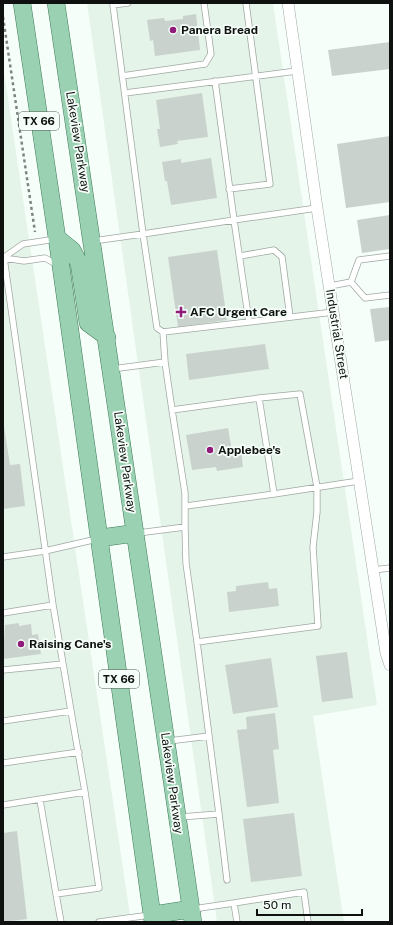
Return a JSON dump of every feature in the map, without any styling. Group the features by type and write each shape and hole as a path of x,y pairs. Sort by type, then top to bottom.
{"main road":[{"name":"TX 66","path":"22,3 100,538 153,918"},
{"name":"Lakeview Parkway","path":"56,3 93,241 192,916"},
{"path":"57,238 72,250 79,264 88,323 107,337"},
{"path":"100,538 136,533"},
{"path":"153,918 192,916"}],"street":[{"name":"Industrial Street","path":"288,3 317,208 359,481 386,652 390,665"}],"lane":[{"path":"128,3 113,5 157,328 163,332 334,312"},
{"path":"122,76 206,64 211,54 204,3"},
{"path":"229,190 270,184 257,76 246,3"},
{"path":"125,92 297,71"},
{"path":"214,81 249,322"},
{"path":"93,241 317,208"},
{"path":"4,258 23,244 57,238"},
{"path":"240,256 274,250 282,257 290,317"},
{"path":"351,282 359,260 390,256"},
{"path":"4,258 24,261 45,258 54,262 61,268"},
{"path":"4,258 45,551 79,752 99,888 56,894"},
{"path":"330,286 351,282"},
{"path":"351,282 365,298 390,295"},
{"path":"163,332 165,362 186,506 186,563 198,642 227,880"},
{"path":"112,369 165,362"},
{"path":"172,410 300,394 317,487 317,512 313,547 318,626 198,642"},
{"path":"259,398 274,494"},
{"path":"186,506 359,481"},
{"path":"136,533 185,527"},
{"path":"3,557 45,551 100,538"},
{"path":"374,570 390,568"},
{"path":"3,613 53,604"},
{"path":"3,670 63,664"},
{"path":"3,722 71,711"},
{"path":"166,742 209,736"},
{"path":"3,763 79,752"},
{"path":"3,805 85,792"},
{"path":"40,800 61,922"},
{"path":"177,817 219,814"},
{"path":"192,916 234,903 304,892 308,922"},
{"path":"234,903 237,922"},
{"path":"99,922 153,918"}],"path":[{"path":"3,17 35,232"}],"shaded area":[{"path":"87,3 273,3 377,705 313,716 344,922 217,922"},
{"path":"3,65 131,922 3,922"}],"building":[{"name":"Panera Bread","path":"196,14 200,50 155,56 153,40 150,41 147,20 164,18 165,21 183,19 183,16"},
{"path":"390,42 390,69 332,76 328,50"},
{"path":"202,93 208,137 177,141 178,144 160,147 157,129 160,129 156,100"},
{"path":"390,136 390,202 346,208 337,144"},
{"path":"211,158 217,198 171,205 162,162 181,159 181,163"},
{"path":"390,215 390,249 362,253 357,220"},
{"path":"217,250 227,320 178,327 168,257"},
{"path":"390,307 390,340 375,342 370,309"},
{"path":"265,344 269,369 189,380 186,354"},
{"path":"3,420 10,465 20,464 25,506 3,509"},
{"name":"Applebee's","path":"228,428 232,451 241,450 243,467 217,471 216,467 192,470 186,435"},
{"path":"268,582 269,589 277,588 279,606 229,612 227,592 236,591 236,586"},
{"name":"Raising Cane's","path":"19,623 19,626 31,624 32,635 38,634 41,654 3,659 5,625"},
{"path":"347,652 353,698 322,702 316,656"},
{"path":"271,658 278,707 233,714 225,665"},
{"path":"275,713 279,749 273,750 279,803 247,807 237,730 247,729 246,717"},
{"path":"294,813 302,876 251,882 243,819"},
{"path":"17,831 27,919 3,922 3,833"}],"place":[{"name":"Panera Bread","path":"173,30"},
{"name":"AFC Urgent Care","path":"181,312"},
{"name":"Applebee's","path":"210,450"},
{"name":"Raising Cane's","path":"21,644"}]}
